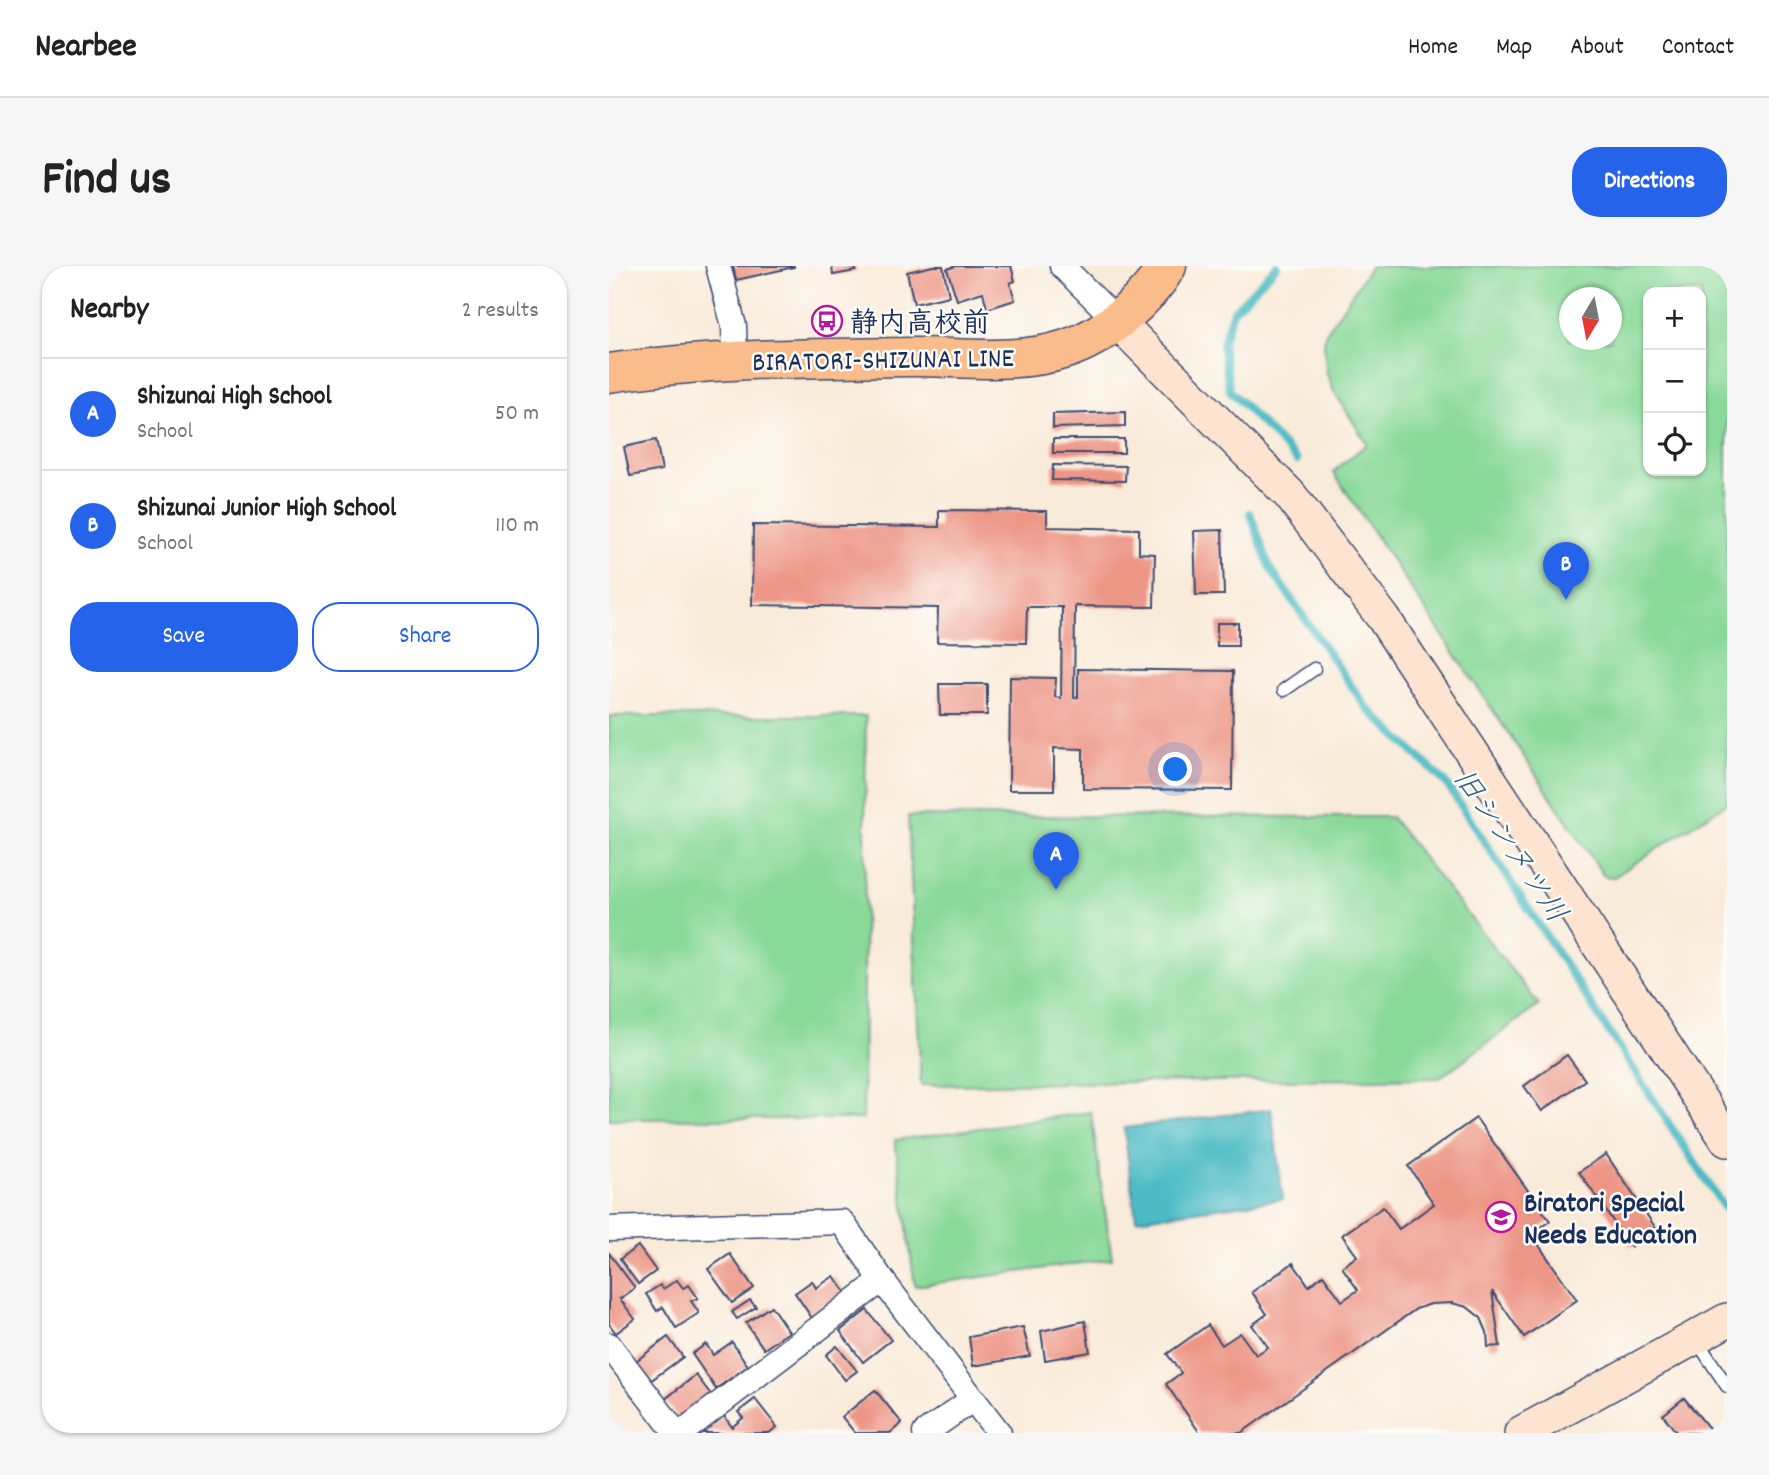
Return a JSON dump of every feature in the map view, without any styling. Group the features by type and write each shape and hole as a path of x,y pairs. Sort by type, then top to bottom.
{"main road":[{"name":"BIRATORI-SHIZUNAI LINE","path":"609,373 735,359 1019,358 1066,349 1118,321 1158,282 1167,266"}],"street":[{"path":"718,266 734,326 735,359"},
{"path":"1062,266 1290,495 1346,567 1392,631 1727,1140"},
{"path":"609,1230 842,1222 882,1280 999,1433"},
{"path":"609,1345 678,1433 882,1280"},
{"path":"1521,1433 1727,1320"},
{"path":"925,1433 973,1399"}],"lane":[{"path":"1284,690 1314,669"},
{"path":"1695,1338 1727,1386"}],"green space":[{"path":"1371,266 1727,266 1727,803 1614,877 1604,876 1333,472 1367,444 1334,391 1327,374 1325,334"},
{"path":"609,716 866,716 863,1119 609,1119"},
{"path":"908,816 1391,817 1539,1005 1439,1078 921,1085"},
{"path":"1091,1112 1112,1259 915,1286 895,1140"}],"water":[{"path":"1271,1109 1283,1199 1136,1219 1124,1128"}],"building":[{"path":"733,266 794,266 794,267 736,280"},
{"path":"832,266 855,266 856,271 833,275"},
{"path":"943,266 949,296 914,304 907,272"},
{"path":"956,266 1011,266 1015,281 1010,283 1015,300 987,309 983,292 957,300 947,269"},
{"path":"1125,412 1125,426 1053,428 1053,414"},
{"path":"1053,439 1124,439 1124,453 1053,453"},
{"path":"656,440 662,470 630,476 624,447"},
{"path":"1053,465 1126,466 1125,481 1052,480"},
{"path":"939,510 1047,511 1047,527 1139,529 1139,553 1155,554 1154,607 1075,606 1074,698 1078,697 1078,669 1233,671 1232,790 1083,789 1083,749 1054,748 1054,790 1009,790 1010,677 1056,678 1055,697 1061,698 1062,607 1027,607 1026,643 937,642 938,608 752,605 753,525 939,527"},
{"path":"1222,530 1224,595 1196,595 1194,531"},
{"path":"1217,623 1238,623 1238,646 1217,646"},
{"path":"939,684 987,684 987,715 940,715"},
{"path":"1567,1055 1585,1080 1542,1111 1524,1086"},
{"path":"1476,1118 1550,1221 1531,1234 1577,1300 1524,1337 1492,1291 1500,1346 1488,1347 1487,1332 1481,1318 1467,1307 1452,1303 1431,1304 1416,1309 1241,1433 1200,1433 1166,1384 1181,1373 1167,1354 1208,1325 1222,1345 1240,1333 1256,1355 1268,1347 1252,1325 1267,1314 1252,1292 1293,1263 1309,1286 1323,1275 1342,1301 1358,1290 1342,1267 1357,1256 1342,1235 1383,1207 1399,1229 1434,1204 1408,1166"},
{"path":"1606,1154 1657,1230 1631,1247 1579,1172"},
{"path":"638,1246 656,1271 638,1284 620,1259"},
{"path":"609,1253 635,1288 620,1299 635,1319 616,1333 609,1324"},
{"path":"730,1254 754,1288 732,1303 708,1269"},
{"path":"834,1276 847,1294 812,1318 795,1293 812,1281 816,1288"},
{"path":"677,1280 683,1288 689,1285 698,1298 691,1301 699,1313 676,1328 663,1307 657,1311 646,1294 660,1285 663,1289"},
{"path":"750,1300 756,1307 737,1319 732,1312"},
{"path":"771,1306 789,1332 764,1349 746,1323"},
{"path":"867,1310 891,1340 863,1362 840,1331"},
{"path":"1085,1321 1090,1352 1045,1360 1041,1331"},
{"path":"1023,1327 1030,1356 973,1366 969,1337"},
{"path":"668,1337 683,1357 650,1381 636,1361"},
{"path":"732,1342 748,1366 716,1389 692,1354 706,1344 713,1355"},
{"path":"837,1346 857,1371 845,1380 826,1355"},
{"path":"696,1375 712,1396 680,1420 664,1400"},
{"path":"875,1390 902,1423 890,1433 855,1433 842,1417"},
{"path":"1684,1398 1713,1433 1677,1433 1663,1415"},
{"path":"755,1399 777,1427 769,1433 701,1433 724,1416 732,1427 743,1418 738,1412"}],"waterway":[{"path":"1277,266 1233,311 1222,344 1230,391 1297,460"},
{"name":"旧シンヌツ川","path":"1250,513 1270,568 1366,707 1446,783 1727,1212"}],"place":[{"name":"静内高校前","path":"827,321"},
{"name":"Shizunai Junior High School","path":"1566,600"},
{"name":"Shizunai High School","path":"1056,890"},
{"name":"Biratori Special Needs Education","path":"1501,1217"}]}
